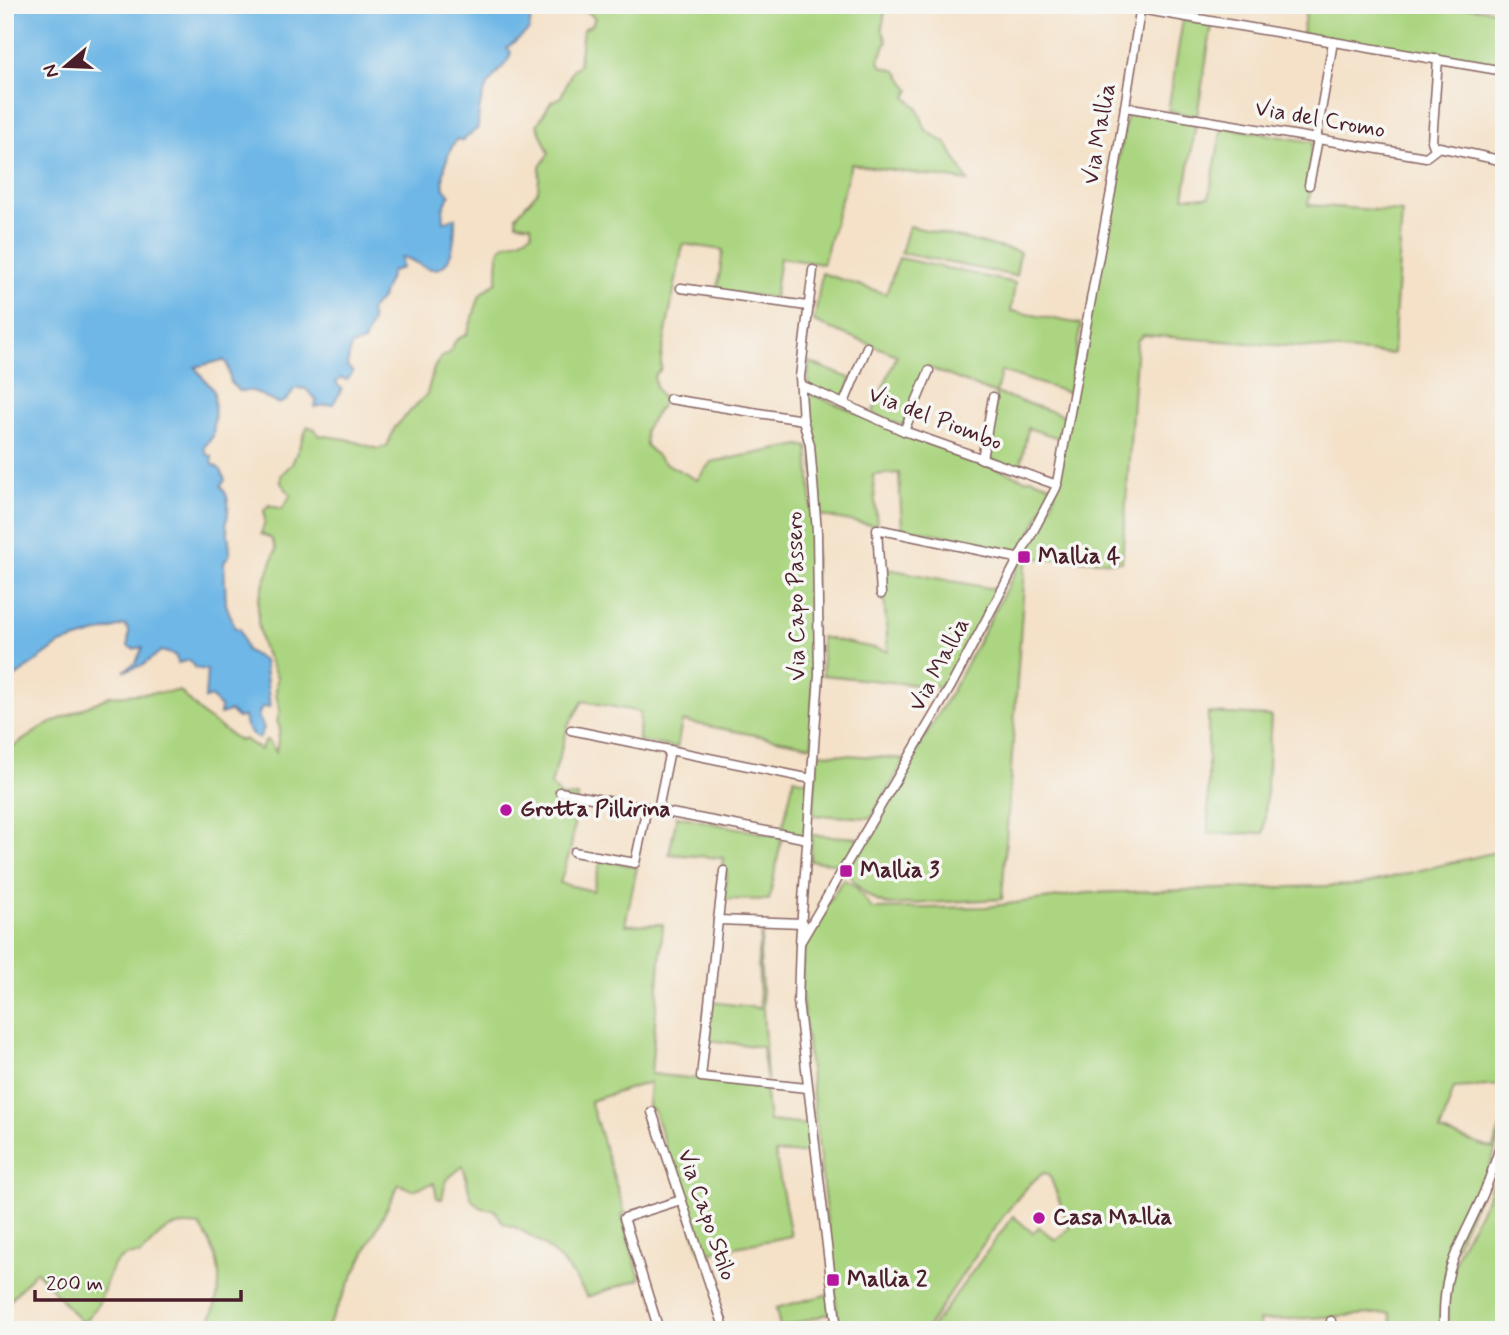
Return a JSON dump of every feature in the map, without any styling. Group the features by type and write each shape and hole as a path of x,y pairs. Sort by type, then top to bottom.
{"street":[{"path":"1140,7 1504,71"},
{"name":"Via Mallia","path":"837,1330 798,1001 800,943 910,759 1021,559 1057,485 1125,107 1140,7"},
{"path":"1309,185 1334,42"},
{"path":"1435,149 1432,141 1438,59"},
{"name":"Via del Cromo","path":"1125,107 1426,158 1435,149 1504,161"},
{"name":"Via Capo Passero","path":"800,943 819,675 817,532 810,445 803,420 801,385 807,306 813,270"},
{"path":"681,288 807,306"},
{"path":"844,403 867,347"},
{"path":"904,431 929,371"},
{"name":"Via del Piombo","path":"801,385 904,431 1057,485"},
{"path":"982,459 993,397"},
{"path":"670,399 803,420"},
{"path":"881,594 876,531 1021,559"},
{"path":"571,730 812,779"},
{"path":"658,809 670,750"},
{"path":"560,792 808,839"},
{"path":"575,852 631,865 635,863 647,807"},
{"path":"724,872 701,1077 807,1088"},
{"path":"718,920 811,923"},
{"name":"Via Capo Stilo","path":"652,1112 725,1330"},
{"path":"1444,1330 1448,1272 1456,1248 1483,1196 1504,1135"},
{"path":"658,1327 624,1218 681,1200"}],"green space":[{"path":"579,5 886,5 882,29 887,41 879,60 881,66 897,71 910,90 906,97 917,107 926,130 947,144 968,181 851,164 823,264 780,258 774,298 717,291 723,250 683,244 661,369 654,376 656,388 664,401 645,430 646,445 663,462 697,480 711,462 800,445 808,447 815,562 812,746 682,721 677,748 639,741 640,712 583,701 568,726 551,785 561,797 578,796 571,848 560,883 593,891 601,860 637,867 625,925 663,924 651,1074 765,1086 769,1121 808,1125 812,1153 775,1153 791,1236 701,1254 654,1111 648,1107 650,1082 590,1101 625,1213 622,1215 640,1279 587,1297 571,1273 552,1252 529,1235 503,1223 495,1210 485,1209 474,1202 463,1166 446,1180 442,1199 437,1198 434,1183 412,1190 399,1184 326,1330 206,1330 219,1289 218,1264 200,1226 189,1225 172,1227 140,1255 129,1255 120,1259 110,1272 97,1306 82,1323 36,1271 5,1306 5,752 43,727 110,696 180,691 204,716 240,741 244,739 260,750 266,740 276,752 280,728 277,722 280,710 276,694 277,677 262,645 258,622 258,601 276,549 271,538 261,534 265,522 264,510 269,505 282,509 291,495 281,483 281,475 292,464 308,426 315,429 318,435 346,439 378,449 387,446 395,427 427,394 434,368 441,357 449,354 456,340 467,334 480,295 497,281 500,249 532,233 531,225 517,223 516,216 538,191 540,167 549,153 537,125 551,102 561,97 573,69 579,65 583,29 592,25 595,18"},
{"path":"1307,5 1404,5 1439,11 1440,5 1504,11 1504,68 1302,34"},
{"path":"1183,19 1212,25 1197,116 1168,111"},
{"path":"1128,110 1196,123 1184,197 1209,197 1222,127 1313,142 1307,187 1311,189 1308,205 1402,212 1393,354 1143,335 1137,341 1122,562 1036,558 1029,560 1025,567 1002,899 884,904 858,887 848,868 954,687 1053,501"},
{"path":"909,226 1020,252 1016,276 901,253"},
{"path":"899,258 1015,283 1011,311 1081,324 1069,393 1001,371 996,393 1066,416 1062,439 1028,428 1020,469 987,458 996,394 927,367 903,426 872,414 897,355 814,322 822,273 886,294"},
{"path":"809,362 852,379 843,400 808,386"},
{"path":"808,393 1026,480 1031,478 1053,486 1020,556 960,544 961,538 902,528 899,473 873,475 877,526 818,515"},
{"path":"882,568 1000,590 946,688 823,675 821,637 888,651"},
{"path":"1208,713 1271,716 1264,833 1208,834"},
{"path":"817,753 906,759 871,818 813,815"},
{"path":"794,778 809,782 805,831 801,835 782,831"},
{"path":"677,816 782,837 769,900 724,899 727,873 722,865 723,858 669,854"},
{"path":"812,835 859,838 844,864 810,861"},
{"path":"1504,850 1504,1085 1454,1088 1440,1131 1493,1149 1504,1117 1504,1124 1483,1187 1450,1260 1443,1290 1441,1330 1392,1330 1390,1313 1259,1321 1261,1330 930,1330 1013,1216 1033,1233 1039,1227 1056,1240 1070,1228 1049,1174 1044,1173 1032,1182 1000,1220 926,1330 839,1330 801,989 804,943 843,879 855,886 872,909 986,907 1087,893 1359,885"},
{"path":"763,925 760,954 767,1081 762,1047 707,1040 712,1002 760,1008 758,954"},
{"path":"1504,1149 1504,1330 1447,1330 1449,1284 1459,1249 1488,1196"},
{"path":"829,1294 831,1313 780,1328 776,1308"}],"water":[{"path":"5,5 522,5 529,15 535,5 537,8 531,17 529,30 507,48 511,52 509,58 485,91 480,105 478,128 462,141 457,139 448,155 443,183 444,189 450,194 443,209 444,222 455,218 453,244 448,260 436,269 401,257 402,268 392,271 382,297 370,311 372,321 364,342 351,346 347,366 353,372 347,380 341,378 336,383 342,389 333,404 314,407 317,401 306,389 295,388 287,400 279,404 253,391 239,391 231,383 227,363 223,360 195,367 214,393 213,436 204,447 225,480 221,486 228,503 226,523 230,554 224,562 226,604 235,628 240,629 246,650 264,661 270,707 262,707 258,716 264,728 259,739 248,730 244,716 238,718 230,711 220,714 221,708 211,697 205,699 207,670 195,668 189,660 178,663 175,655 161,651 143,665 124,671 136,662 143,647 133,649 128,646 129,631 125,625 60,644 5,684"}],"place":[{"name":"Mallia 4","path":"1024,557"},
{"name":"Grotta Pillirina","path":"506,810"},
{"name":"Mallia 3","path":"846,871"},
{"name":"Casa Mallia","path":"1039,1218"},
{"name":"Mallia 2","path":"833,1280"}]}
